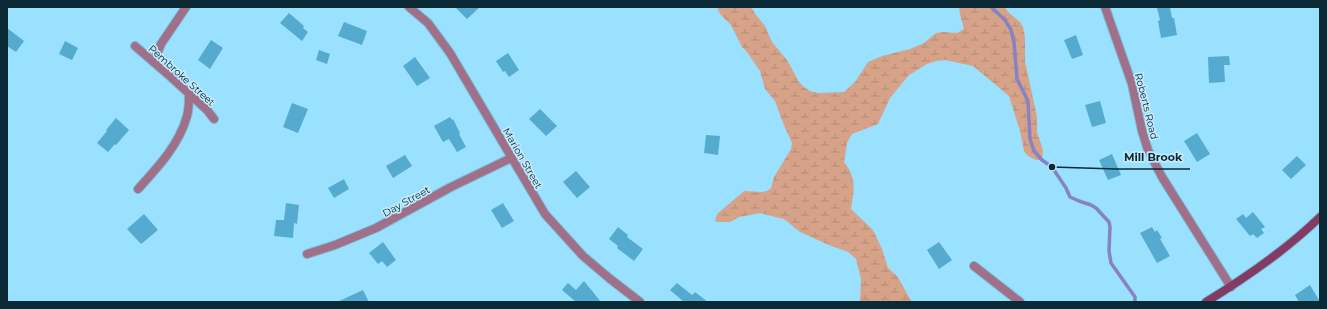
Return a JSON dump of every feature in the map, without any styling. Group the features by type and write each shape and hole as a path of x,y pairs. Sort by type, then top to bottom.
{"main road":[{"path":"1206,302 1231,287 1278,254 1320,217"}],"street":[{"path":"154,61 161,44 186,7"},
{"name":"Marion Street","path":"409,7 428,23 450,53 511,158 550,220 583,256 640,302"},
{"name":"Roberts Road","path":"1105,7 1132,84 1142,131 1148,150 1162,177 1231,287"},
{"name":"Pembroke Street","path":"135,46 154,61 207,110 214,119"},
{"path":"138,189 167,157 175,143 187,116 189,94"},
{"name":"Day Street","path":"307,254 335,245 376,228 451,187 511,158"},
{"path":"974,266 1020,302"}],"green space":[{"path":"717,7 751,7 765,26 772,42 787,60 799,82 810,91 818,93 844,92 855,82 868,62 882,56 910,49 924,43 936,33 957,33 964,29 959,7 1005,7 1023,27 1025,37 1025,61 1037,117 1037,132 1043,150 1042,160 1032,158 1024,151 1020,131 1009,96 973,66 945,60 936,61 927,64 909,75 890,98 878,124 852,134 847,143 844,162 851,173 854,184 851,209 873,230 882,249 888,268 897,276 912,302 860,302 861,279 856,259 848,252 800,232 784,219 760,213 739,217 730,222 715,221 717,214 744,191 762,192 771,188 774,177 791,149 792,143 775,101 765,89 760,71 742,47 731,25 720,14"}],"building":[{"path":"455,7 480,7 467,19"},
{"path":"1170,7 1172,18 1174,18 1177,35 1161,38 1158,21 1160,20 1157,8"},
{"path":"289,13 304,26 303,28 308,32 302,41 280,23"},
{"path":"344,22 367,31 362,45 338,36"},
{"path":"7,28 24,41 16,52 7,46"},
{"path":"1076,35 1083,55 1072,59 1064,40"},
{"path":"211,40 223,48 210,69 198,60"},
{"path":"65,41 78,48 72,60 59,54"},
{"path":"319,50 330,54 327,64 316,60"},
{"path":"508,53 519,70 509,77 505,71 503,72 496,61"},
{"path":"1229,56 1230,65 1224,65 1225,82 1209,83 1208,57"},
{"path":"415,57 430,78 417,86 403,66"},
{"path":"1100,101 1106,123 1092,127 1085,105"},
{"path":"292,103 308,109 298,133 283,127"},
{"path":"540,109 557,126 546,136 529,119"},
{"path":"450,117 452,120 453,119 466,147 457,152 449,139 443,142 434,126"},
{"path":"116,118 129,130 108,152 97,143"},
{"path":"1197,133 1210,154 1197,162 1184,141"},
{"path":"706,135 720,136 718,155 704,153"},
{"path":"1112,154 1121,175 1108,180 1099,160"},
{"path":"405,155 412,166 393,178 386,166"},
{"path":"1297,156 1306,165 1291,179 1282,170"},
{"path":"576,171 590,187 577,198 563,182"},
{"path":"344,179 349,189 334,198 328,188"},
{"path":"286,203 299,205 297,224 294,223 293,238 274,236 276,220 284,220"},
{"path":"503,203 514,221 502,228 491,210"},
{"path":"1253,212 1265,227 1261,229 1264,233 1257,238 1253,234 1250,236 1236,219 1243,214 1246,218"},
{"path":"144,214 158,230 141,244 127,229"},
{"path":"618,227 628,235 627,237 643,249 634,261 617,248 618,246 609,239"},
{"path":"1152,227 1155,232 1157,230 1162,238 1160,239 1170,256 1157,263 1140,233"},
{"path":"383,242 396,260 387,267 382,261 378,264 369,253"},
{"path":"939,242 952,260 939,269 927,250"},
{"path":"584,281 601,302 576,302 562,290 568,283 576,290"},
{"path":"677,283 692,295 695,292 708,302 684,302 670,290"},
{"path":"1310,285 1320,302 1299,302 1295,295"},
{"path":"363,290 369,302 337,302"}],"waterway":[{"path":"991,7 1005,20 1011,30 1014,42 1017,79 1028,101 1030,139 1034,151 1042,160 1052,167 1066,188 1070,197 1096,208 1109,222 1109,251 1111,263 1135,297 1135,302"}],"place":[{"name":"Mill Brook","path":"1052,167"}]}
